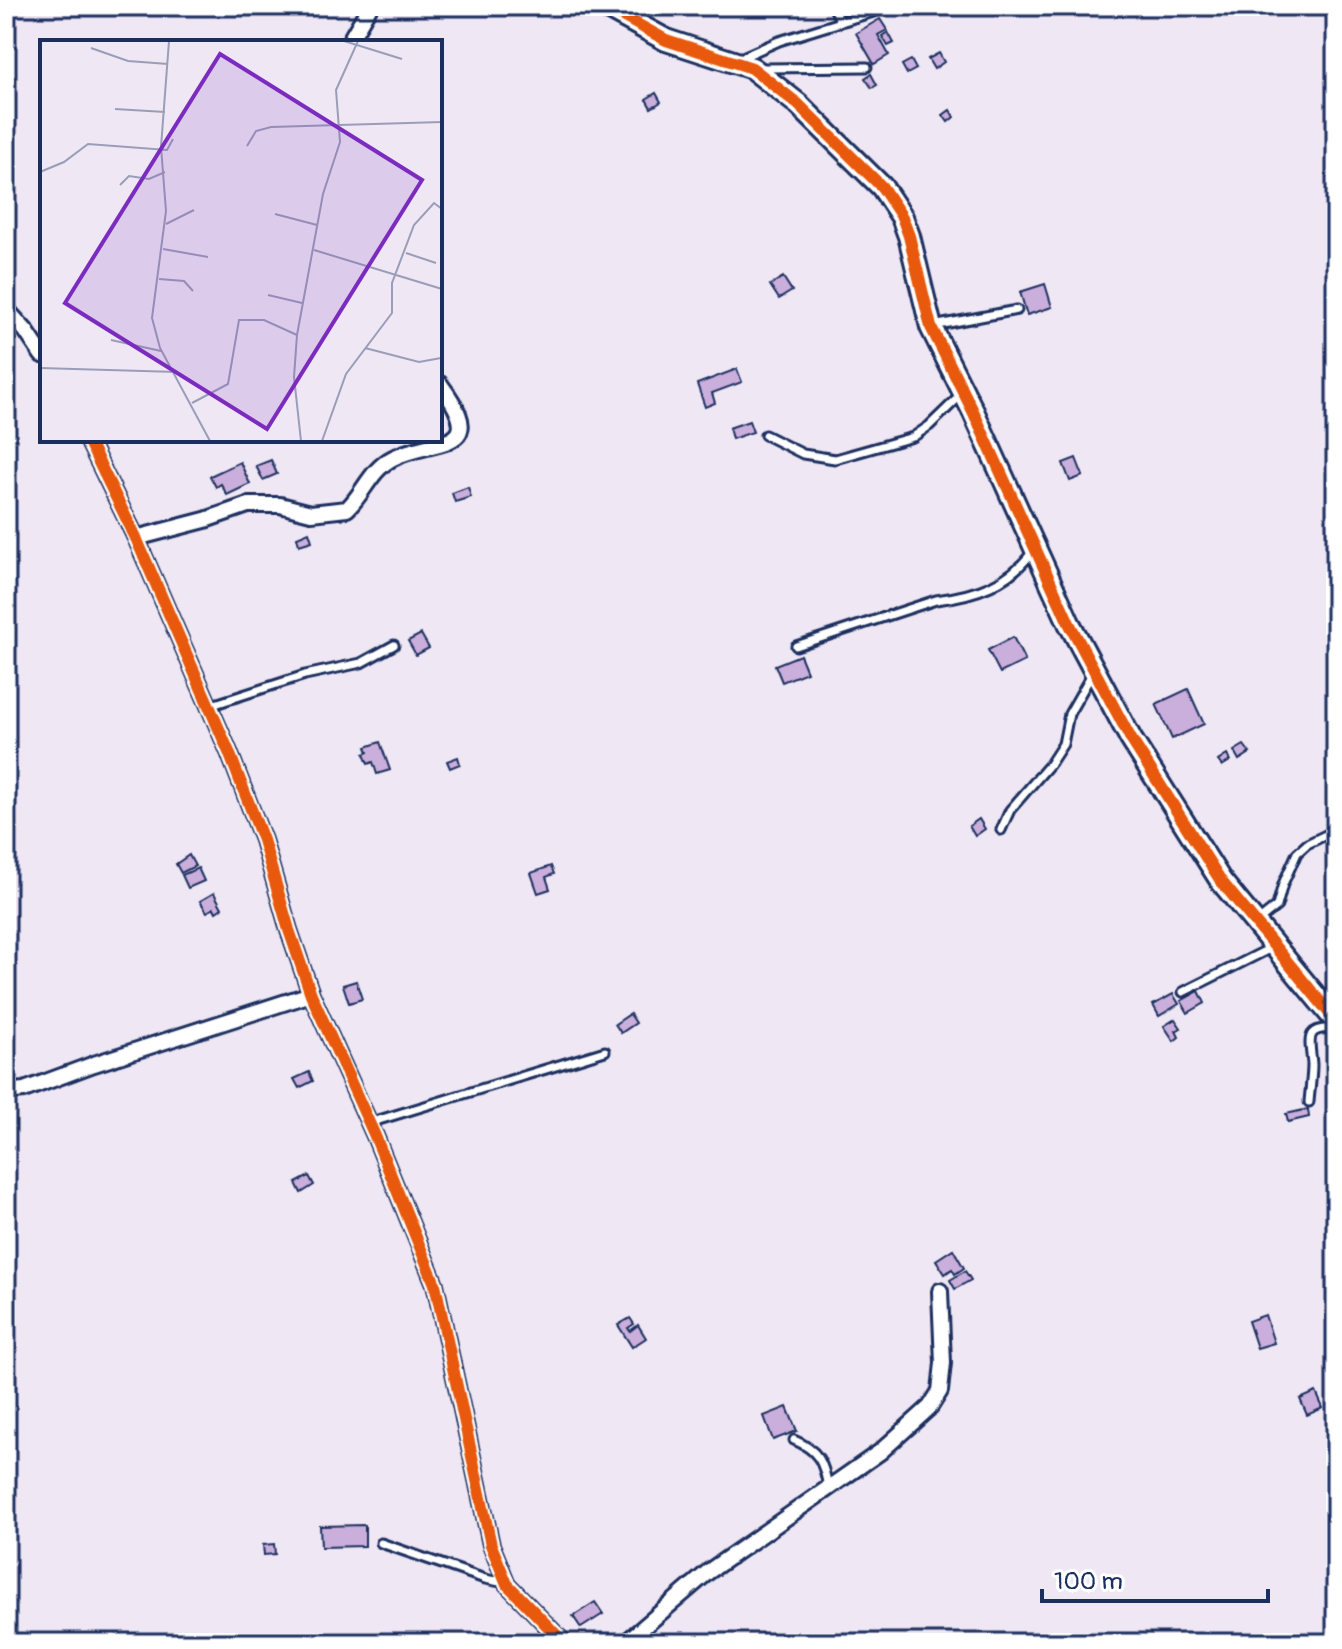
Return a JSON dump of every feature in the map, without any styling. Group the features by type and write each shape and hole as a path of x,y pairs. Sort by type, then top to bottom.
{"street":[{"path":"350,40 370,6"},
{"path":"604,6 666,40 742,65 798,104 882,187 902,217 909,236 931,327 1034,549 1131,739 1221,881 1336,1021"},
{"path":"6,309 40,352"},
{"path":"136,538 248,505 280,505 311,513 347,509 370,477 392,459 444,444 456,437 461,426 460,415 442,387"},
{"path":"89,442 136,538 209,706 263,840 311,994 369,1123 435,1284 491,1545 507,1584 564,1643"},
{"path":"6,1092 24,1090 94,1064 311,994"},
{"path":"625,1643 708,1572 880,1452 930,1407 940,1391 943,1363 940,1291"}],"lane":[{"path":"833,6 841,22"},
{"path":"742,65 779,41 893,6"},
{"path":"742,65 867,67"},
{"path":"931,327 1017,310"},
{"path":"765,435 803,454 835,459 913,437 929,426 963,392"},
{"path":"796,646 936,600 998,585 1020,569 1034,549"},
{"path":"209,706 305,675 361,663 394,645"},
{"path":"1001,830 1010,810 1063,744 1069,714 1094,670"},
{"path":"1255,923 1277,906 1297,853 1307,844 1336,830"},
{"path":"1183,992 1275,946"},
{"path":"1309,1102 1312,1064 1308,1043 1312,1033 1320,1028 1336,1029"},
{"path":"369,1123 605,1051"},
{"path":"794,1440 810,1446 819,1456 826,1471 828,1488"},
{"path":"381,1543 507,1584"}],"building":[{"path":"880,19 887,30 878,35 889,55 874,64 856,33"},
{"path":"888,32 894,43 888,46 882,36"},
{"path":"939,53 944,62 934,69 928,59"},
{"path":"911,60 916,69 907,74 902,65"},
{"path":"871,74 877,85 872,88 865,78"},
{"path":"656,93 661,102 651,108 646,99"},
{"path":"950,110 954,117 948,122 943,115"},
{"path":"783,277 792,291 779,299 770,285"},
{"path":"1045,284 1052,307 1027,315 1020,292"},
{"path":"737,369 742,382 712,393 715,403 705,407 697,384"},
{"path":"749,421 753,432 732,439 729,428"},
{"path":"1076,458 1083,476 1070,481 1063,463"},
{"path":"271,460 277,474 263,480 256,466"},
{"path":"240,462 250,484 227,495 221,484 216,487 210,476"},
{"path":"468,487 471,497 455,502 452,493"},
{"path":"309,532 312,541 299,545 297,537"},
{"path":"421,634 429,648 416,655 408,641"},
{"path":"1013,637 1025,661 1000,673 988,650"},
{"path":"800,655 807,672 782,682 775,665"},
{"path":"1188,689 1204,724 1172,739 1156,704"},
{"path":"380,742 390,770 377,774 373,762 368,764 364,754 368,752 366,747"},
{"path":"1244,745 1250,753 1239,760 1234,751"},
{"path":"1227,755 1230,761 1222,766 1218,761"},
{"path":"458,757 460,764 450,768 447,761"},
{"path":"979,819 985,829 975,836 969,826"},
{"path":"189,855 195,866 181,873 176,864"},
{"path":"551,866 554,874 546,877 550,889 538,893 531,873"},
{"path":"198,868 204,881 188,888 182,875"},
{"path":"214,893 222,908 207,912 200,901"},
{"path":"356,981 362,999 349,1003 343,985"},
{"path":"1199,991 1205,1003 1188,1013 1181,1001"},
{"path":"1173,994 1179,1004 1159,1016 1153,1005"},
{"path":"630,1014 636,1023 621,1033 615,1024"},
{"path":"1175,1019 1181,1028 1176,1031 1179,1037 1174,1041 1164,1026"},
{"path":"309,1072 313,1081 299,1088 294,1079"},
{"path":"1308,1109 1309,1117 1288,1122 1286,1114"},
{"path":"309,1176 314,1185 301,1193 296,1183"},
{"path":"953,1249 964,1268 955,1274 952,1269 945,1274 936,1260"},
{"path":"965,1271 971,1280 955,1289 950,1280"},
{"path":"1265,1315 1274,1343 1257,1348 1248,1321"},
{"path":"630,1318 634,1324 628,1328 630,1331 638,1325 646,1338 632,1347 618,1325"},
{"path":"1316,1392 1323,1408 1307,1415 1300,1399"},
{"path":"787,1407 797,1431 773,1440 764,1416"},
{"path":"365,1525 365,1546 321,1547 320,1526"},
{"path":"274,1544 275,1554 264,1555 263,1545"},
{"path":"595,1602 603,1614 581,1628 573,1616"}],"cycle path":[{"path":"604,6 666,40 752,68 798,104 882,187 902,217 909,236 931,327 973,411 1069,623 1131,739 1221,881 1336,1021"},
{"path":"89,442 136,538 229,752 263,840 311,994 375,1136 435,1284 491,1545 507,1584 564,1643"}]}
